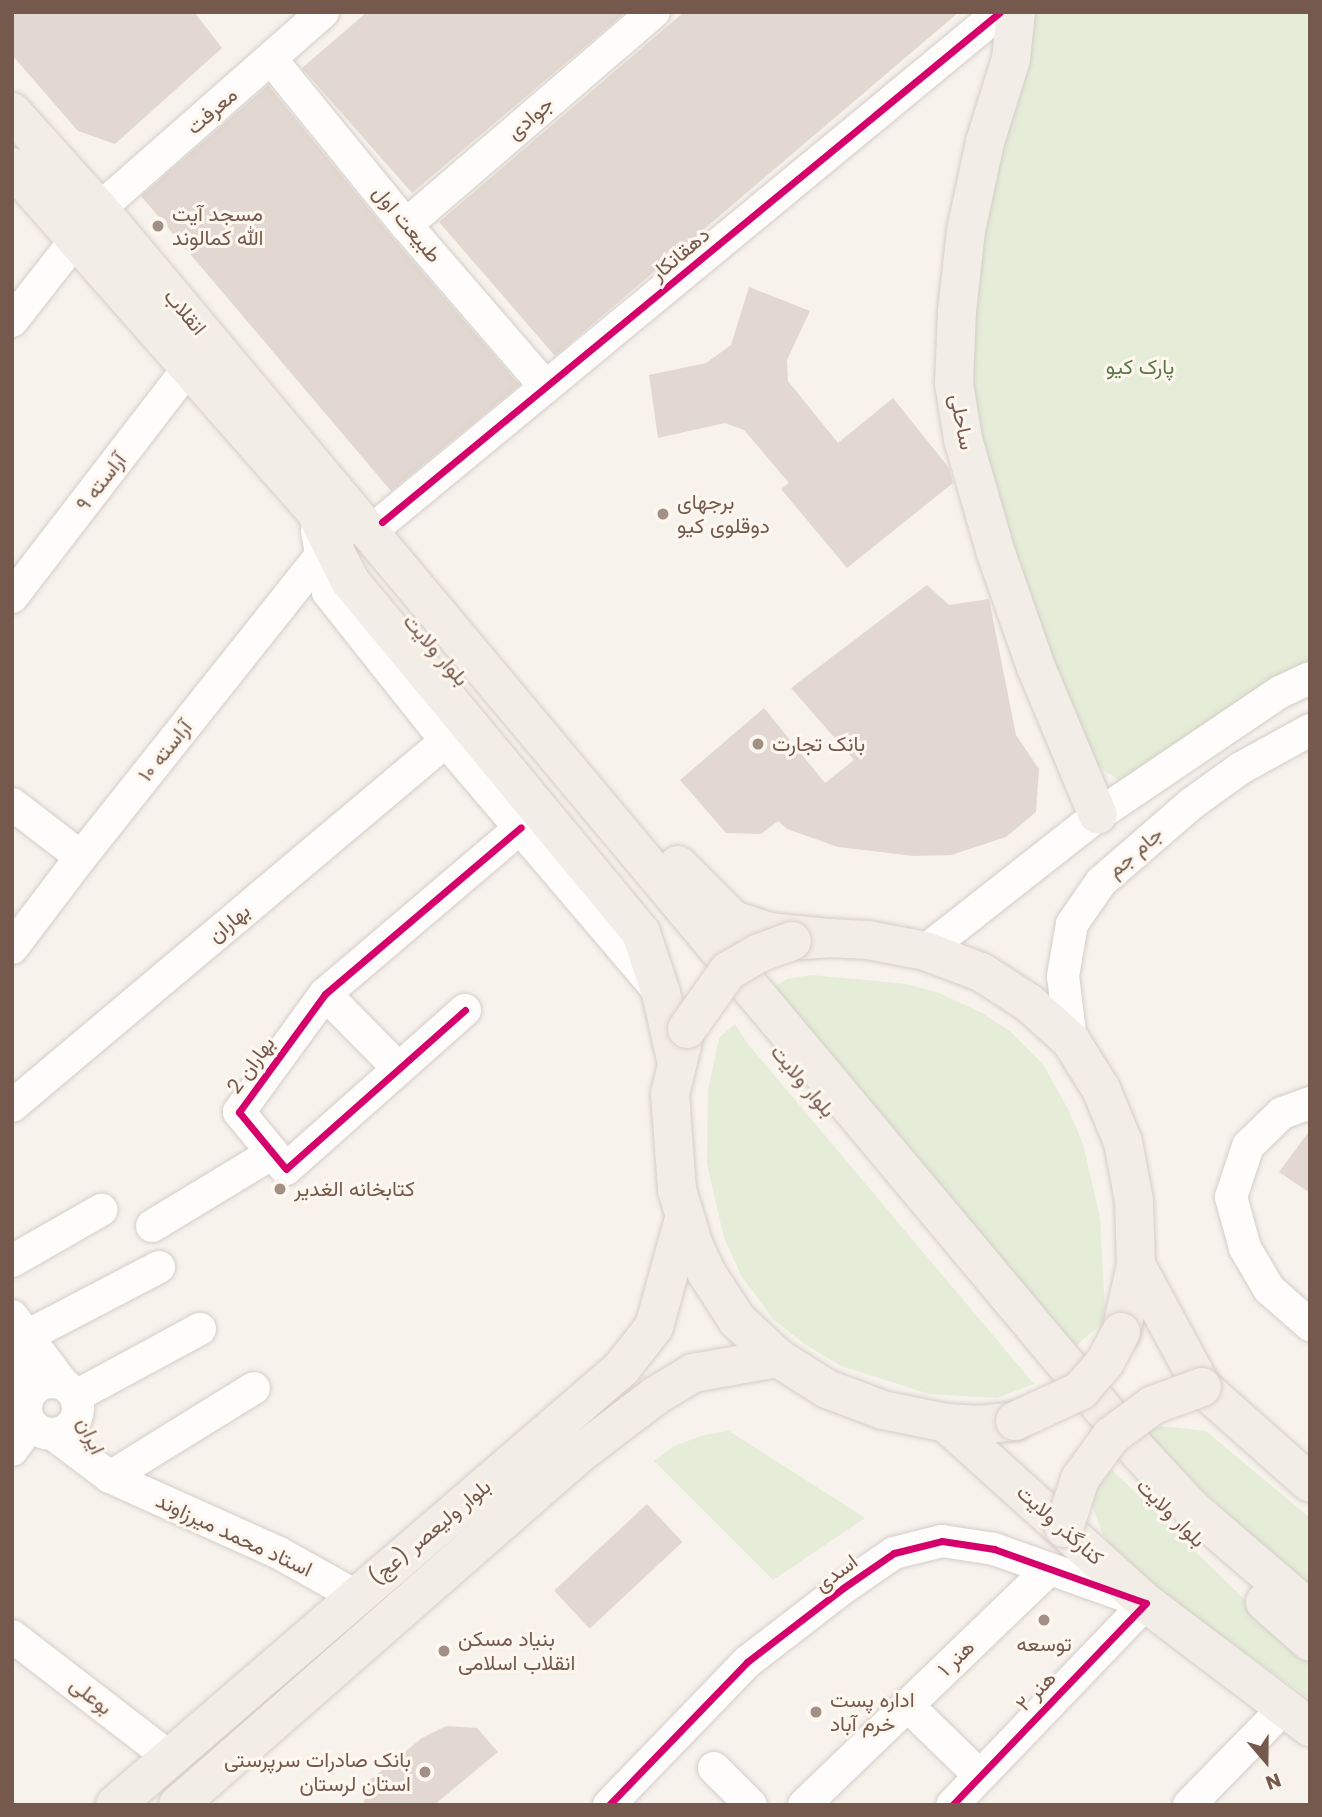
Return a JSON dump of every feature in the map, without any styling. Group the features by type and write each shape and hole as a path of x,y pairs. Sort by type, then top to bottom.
{"main road":[{"name":"ساحلی","path":"1016,12 1012,59 985,142 966,231 957,311 954,383 963,439 996,553 1036,667 1098,815"},
{"name":"انقلاب","path":"12,111 189,367 312,506"},
{"name":"انقلاب","path":"12,167 88,224 369,519"},
{"path":"312,506 350,581 641,933 682,1046"},
{"name":"بلوار ولایت","path":"312,506 666,918 1124,1464 1170,1516 1310,1642"},
{"path":"369,519 391,524 709,900 733,920 749,927 811,939 868,940 925,951 981,972 1029,1003 1071,1041 1101,1089 1123,1142 1134,1201 1136,1265 1121,1332 1105,1362 1080,1391 1015,1421 979,1425 946,1423 883,1410 827,1389 778,1358 737,1320 720,1296 702,1263 684,1219 677,1190 670,1094 682,1046 728,971 759,953 811,939"},
{"name":"بلوار ولایت","path":"369,519 1140,1453 1192,1509 1310,1610"},
{"name":"بلوار ولیعصر (عج)","path":"115,1805 621,1369 654,1327 684,1219"},
{"path":"1136,1265 1202,1387 1310,1483"},
{"path":"654,1327 672,1338 685,1354 693,1373"},
{"name":"بلوار ولیعصر (عج)","path":"178,1805 579,1454 655,1396 693,1373 778,1358"},
{"path":"1064,1528 1080,1479 1111,1436 1153,1405 1202,1387"},
{"name":"کنارگذر ولایت","path":"946,1423 1146,1604 1297,1718"}],"street":[{"name":"معرفت","path":"12,321 88,224 323,12"},
{"name":"جوادی","path":"406,225 654,12"},
{"name":"دهقانکار","path":"369,519 546,387 1000,12"},
{"name":"طبیعت اول","path":"271,59 406,225 546,387"},
{"name":"آراسته ۹","path":"12,597 189,367"},
{"path":"312,506 328,592 446,741 661,993"},
{"name":"آراسته ۱۰","path":"12,948 321,555"},
{"path":"925,951 1098,815 1280,692 1310,678"},
{"name":"جام جم","path":"1071,1041 1063,976 1072,924 1101,882 1130,854 1241,768 1310,730"},
{"name":"بهاران","path":"12,1106 446,741"},
{"path":"12,804 81,857"},
{"path":"1098,815 1130,854"},
{"name":"بهاران 2","path":"271,1154 239,1112 325,993 521,827"},
{"path":"325,993 398,1068"},
{"path":"152,1226 271,1154 286,1169 465,1010"},
{"path":"1310,1103 1282,1113 1248,1146 1231,1197 1245,1248 1269,1289 1310,1325"},
{"path":"12,1261 101,1210"},
{"path":"37,1419 17,1337 159,1267"},
{"path":"72,1395 200,1329"},
{"name":"ایران","path":"17,1337 72,1395 110,1478"},
{"path":"12,1450 37,1419 37,1387 45,1383 72,1395"},
{"path":"110,1478 254,1388"},
{"path":"37,1419 68,1429 74,1422 72,1395"},
{"name":"ایران","path":"37,1419 110,1478"},
{"name":"استاد محمد میرزاوند","path":"110,1478 279,1553 356,1596"},
{"name":"اسدی","path":"609,1805 747,1662 843,1588 894,1553 942,1541 994,1549 1146,1604"},
{"name":"هنر ۱","path":"804,1805 1048,1570"},
{"name":"هنر ۲","path":"952,1805 1146,1604"},
{"name":"بوعلی","path":"12,1636 169,1757"},
{"path":"907,1705 979,1775"},
{"path":"1189,1805 1297,1718"},
{"path":"713,1768 751,1805"}],"green space":[{"name":"پارک کیو","path":"1033,12 1310,12 1310,666 1123,783 1095,764 1045,659 970,402 969,332 991,183"},
{"path":"811,975 907,984 939,993 982,1013 1011,1032 1042,1063 1068,1109 1083,1144 1100,1218 1105,1308 1101,1324 1076,1346 770,989 787,979"},
{"path":"735,1024 747,1043 1034,1384 997,1398 929,1394 841,1366 806,1345 774,1320 742,1277 724,1238 707,1164 708,1091 719,1038"},
{"path":"1160,1426 1206,1431 1310,1518 1310,1594 1167,1455 1142,1435"},
{"path":"729,1431 865,1518 773,1580 654,1461 674,1446 704,1435"},
{"path":"1108,1466 1243,1598 1310,1658 1310,1699 1140,1577 1117,1554 1103,1535 1088,1494"}],"building":[{"path":"12,12 194,12 222,48 115,144 78,131 12,55"},
{"path":"367,12 626,12 412,193 302,68"},
{"path":"684,12 959,12 555,356 439,222"},
{"path":"268,85 392,237 520,385 391,491 141,196"},
{"path":"749,287 810,311 787,360 788,381 838,443 893,398 949,468 953,483 847,568 781,489 789,483 744,430 725,423 658,438 649,375 706,363 731,345"},
{"path":"927,585 949,605 989,599 1016,735 1039,769 1036,812 1006,837 951,855 914,856 838,847 787,829 778,821 761,834 726,833 680,780 764,708 825,783 854,760 791,688"},
{"path":"1310,1130 1310,1193 1279,1172"},
{"path":"647,1504 682,1542 590,1629 554,1591"},
{"name":"بانک صادرات سرپرستی استان لرستان","path":"446,1726 477,1728 498,1752 434,1805 363,1805 370,1780 422,1738"}],"cycle path":[{"path":"382,522 1000,12"},
{"path":"465,1010 286,1169 239,1112 325,994 521,827"},
{"path":"609,1805 747,1662 843,1588 894,1553 942,1541 994,1549 1146,1603 952,1805"}],"place":[{"name":"مسجد آیت الله کمالوند","path":"158,226"},
{"name":"برجهای دوقلوی کیو","path":"663,514"},
{"name":"بانک تجارت","path":"758,744"},
{"name":"کتابخانه الغدیر","path":"280,1189"},
{"name":"توسعه","path":"1044,1620"},
{"name":"بنیاد مسکن انقلاب اسلامی","path":"444,1651"},
{"name":"اداره پست خرم آباد","path":"816,1712"},
{"name":"بانک صادرات سرپرستی استان لرستان","path":"425,1772"}]}
